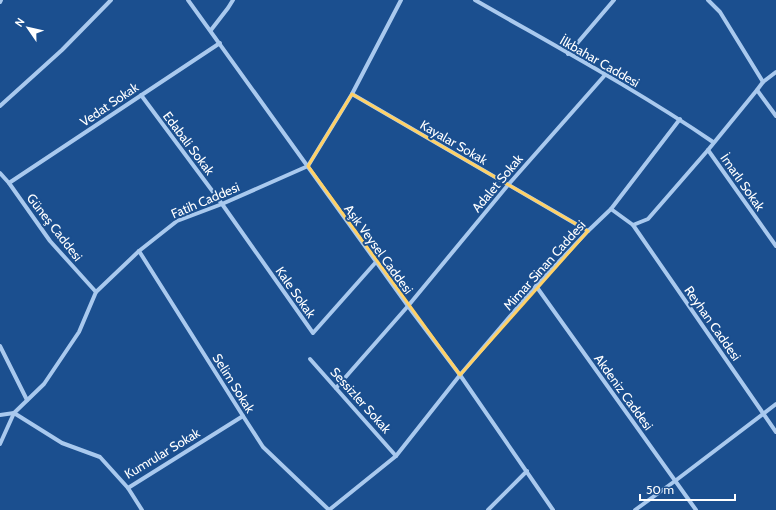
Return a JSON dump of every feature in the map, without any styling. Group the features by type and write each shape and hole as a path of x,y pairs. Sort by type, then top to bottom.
{"street":[{"path":"0,106 62,50 111,0"},
{"name":"Aşık Veysel Caddesi","path":"188,0 220,42 376,262 460,375 553,510"},
{"path":"210,30 234,0"},
{"path":"308,166 352,94 401,0"},
{"name":"İlkbahar Caddesi","path":"475,0 605,75 680,120 713,142"},
{"path":"568,54 614,0"},
{"path":"708,0 720,12 763,82"},
{"name":"Vedat Sokak","path":"9,183 220,42"},
{"path":"611,209 633,226 648,219 708,150 763,82 776,72"},
{"name":"Adalet Sokak","path":"336,388 408,306 508,185 605,75"},
{"path":"757,90 776,116"},
{"name":"Kayalar Sokak","path":"352,94 588,231"},
{"name":"Edabali Sokak","path":"141,95 222,204"},
{"name":"Mimar Sinan Caddesi","path":"329,510 396,456 460,375 536,286 611,209 680,120"},
{"name":"İmarlı Sokak","path":"708,150 776,246"},
{"name":"Fatih Caddesi","path":"0,444 14,413 44,384 79,332 96,292 139,251 177,221 222,204 308,166"},
{"name":"Güneş Caddesi","path":"0,173 9,183 50,241 96,292"},
{"name":"Kale Sokak","path":"222,204 313,333 376,262"},
{"name":"Reyhan Caddesi","path":"633,226 776,432"},
{"name":"Selim Sokak","path":"139,251 263,447 329,510"},
{"name":"Akdeniz Caddesi","path":"536,286 696,510"},
{"path":"0,346 27,400"},
{"name":"Sessizler Sokak","path":"310,359 396,456"},
{"path":"635,510 776,404"},
{"path":"0,415 14,413"},
{"name":"Kumrular Sokak","path":"14,413 62,442 100,456 128,488 242,416"},
{"path":"488,510 527,471"},
{"path":"128,488 142,510"}],"highlighted area":[{"path":"352,94 588,231 460,375 308,166"}]}
